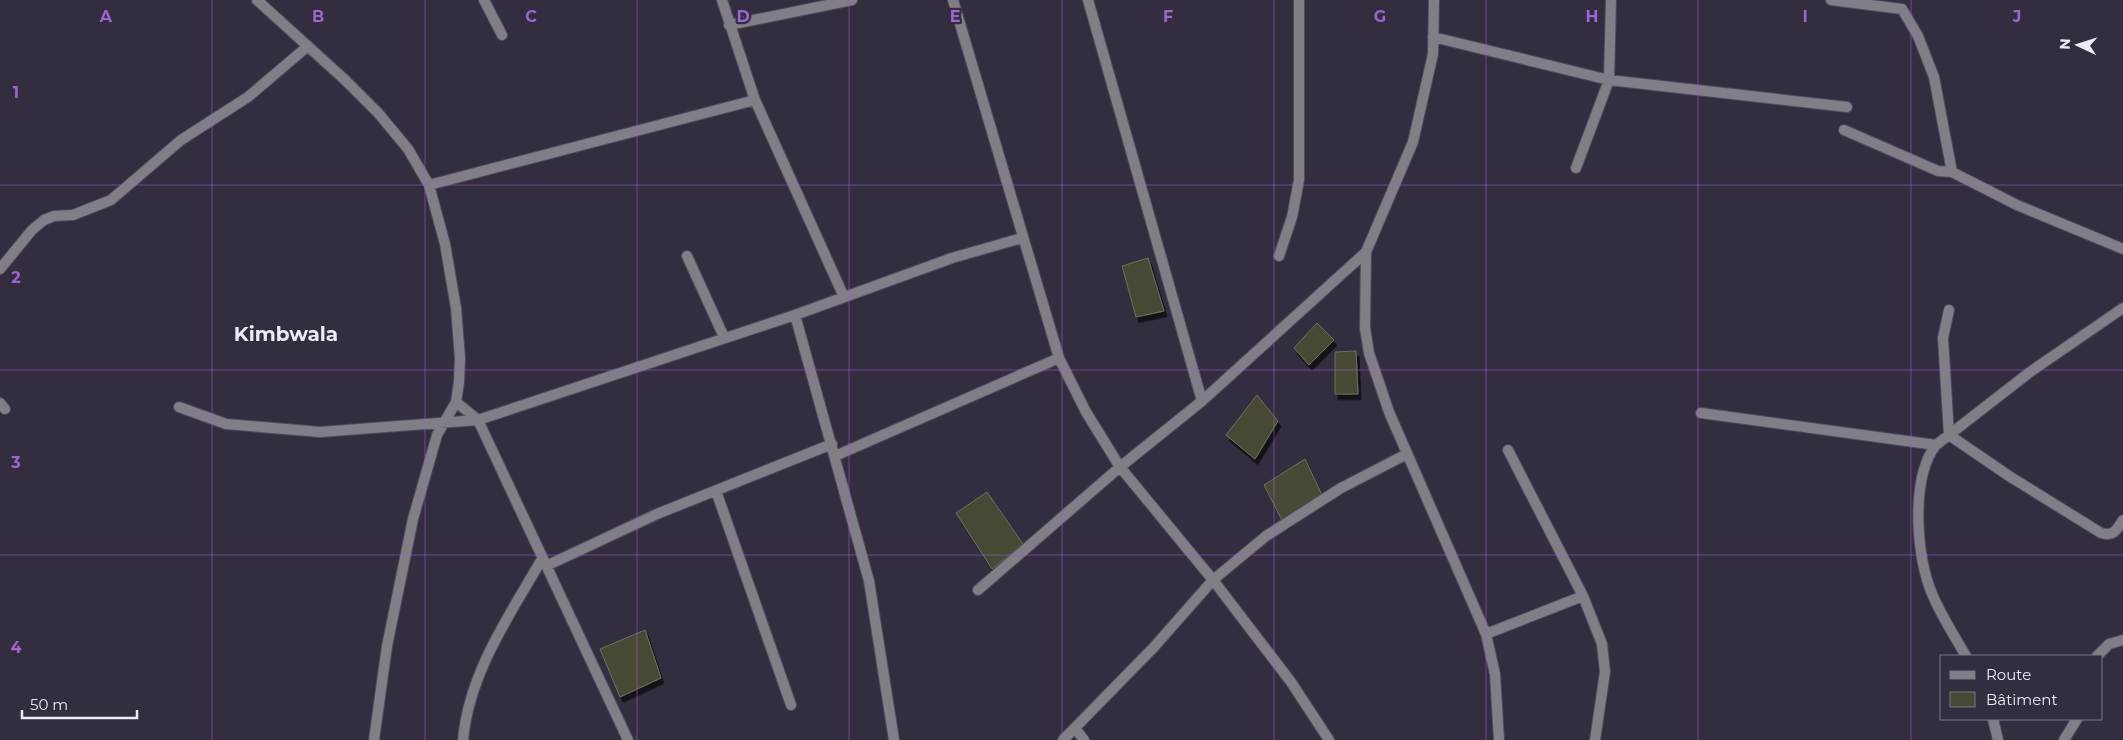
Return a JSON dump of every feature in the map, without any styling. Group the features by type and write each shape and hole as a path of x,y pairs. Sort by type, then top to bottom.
{"street":[{"path":"257,0 379,114 408,149 429,185 445,244 456,308 460,382 456,402 437,435 413,519 388,646 374,740"},
{"path":"484,0 502,35"},
{"path":"722,0 755,100 844,297"},
{"path":"729,25 852,0"},
{"path":"953,0 1059,358 1086,412 1120,467 1213,580 1291,682 1329,740"},
{"path":"1088,0 1202,401"},
{"path":"1279,256 1292,217 1299,180 1299,0"},
{"path":"1434,0 1432,54 1413,142 1366,252 1364,328 1369,353 1389,412 1486,634 1495,674 1499,740"},
{"path":"1576,168 1609,80 1611,0"},
{"path":"1831,0 1902,9 1918,36 1934,77 1952,172"},
{"path":"1433,37 1609,80 1847,107"},
{"path":"0,269 32,230 44,220 54,216 73,215 111,200 181,140 248,97 308,46"},
{"path":"429,185 755,100"},
{"path":"1844,130 1938,171 1952,172 2017,205 2123,249"},
{"path":"179,407 226,424 320,432 445,421 478,420 794,316 952,258 1022,238"},
{"path":"978,590 1120,467 1202,401 1366,252"},
{"path":"687,256 724,338"},
{"path":"1965,655 1932,595 1924,567 1919,529 1921,486 1926,460 1936,445 2030,372 2123,308"},
{"path":"1949,310 1943,338 1949,435"},
{"path":"794,316 832,444 869,582 894,740"},
{"path":"835,456 1059,358"},
{"path":"456,402 478,420 628,740"},
{"path":"1701,412 1936,445"},
{"path":"1949,435 2009,476 2101,533 2110,535 2115,532 2123,520"},
{"path":"463,740 466,715 494,641 544,563 657,514 832,444"},
{"path":"1508,450 1583,596 1602,644 1605,672 1595,740"},
{"path":"1063,740 1154,647 1213,580 1272,532 1341,488 1407,454"},
{"path":"716,491 791,705"},
{"path":"1486,634 1583,596"},
{"path":"2098,655 2109,644 2123,640"},
{"path":"1993,720 1998,740"},
{"path":"2064,740 2076,720"},
{"path":"1076,728 1084,740"}],"building":[{"path":"1148,258 1164,311 1136,317 1122,266"},
{"path":"1317,323 1334,340 1309,365 1294,348"},
{"path":"1356,351 1358,394 1335,394 1335,352"},
{"path":"1257,395 1278,421 1255,459 1226,435"},
{"path":"1305,459 1322,495 1284,524 1264,485"},
{"path":"987,492 1023,544 992,569 956,513"},
{"path":"645,630 661,678 620,697 600,649"}],"district":[{"name":"Kimbwala","path":"286,334"}]}
